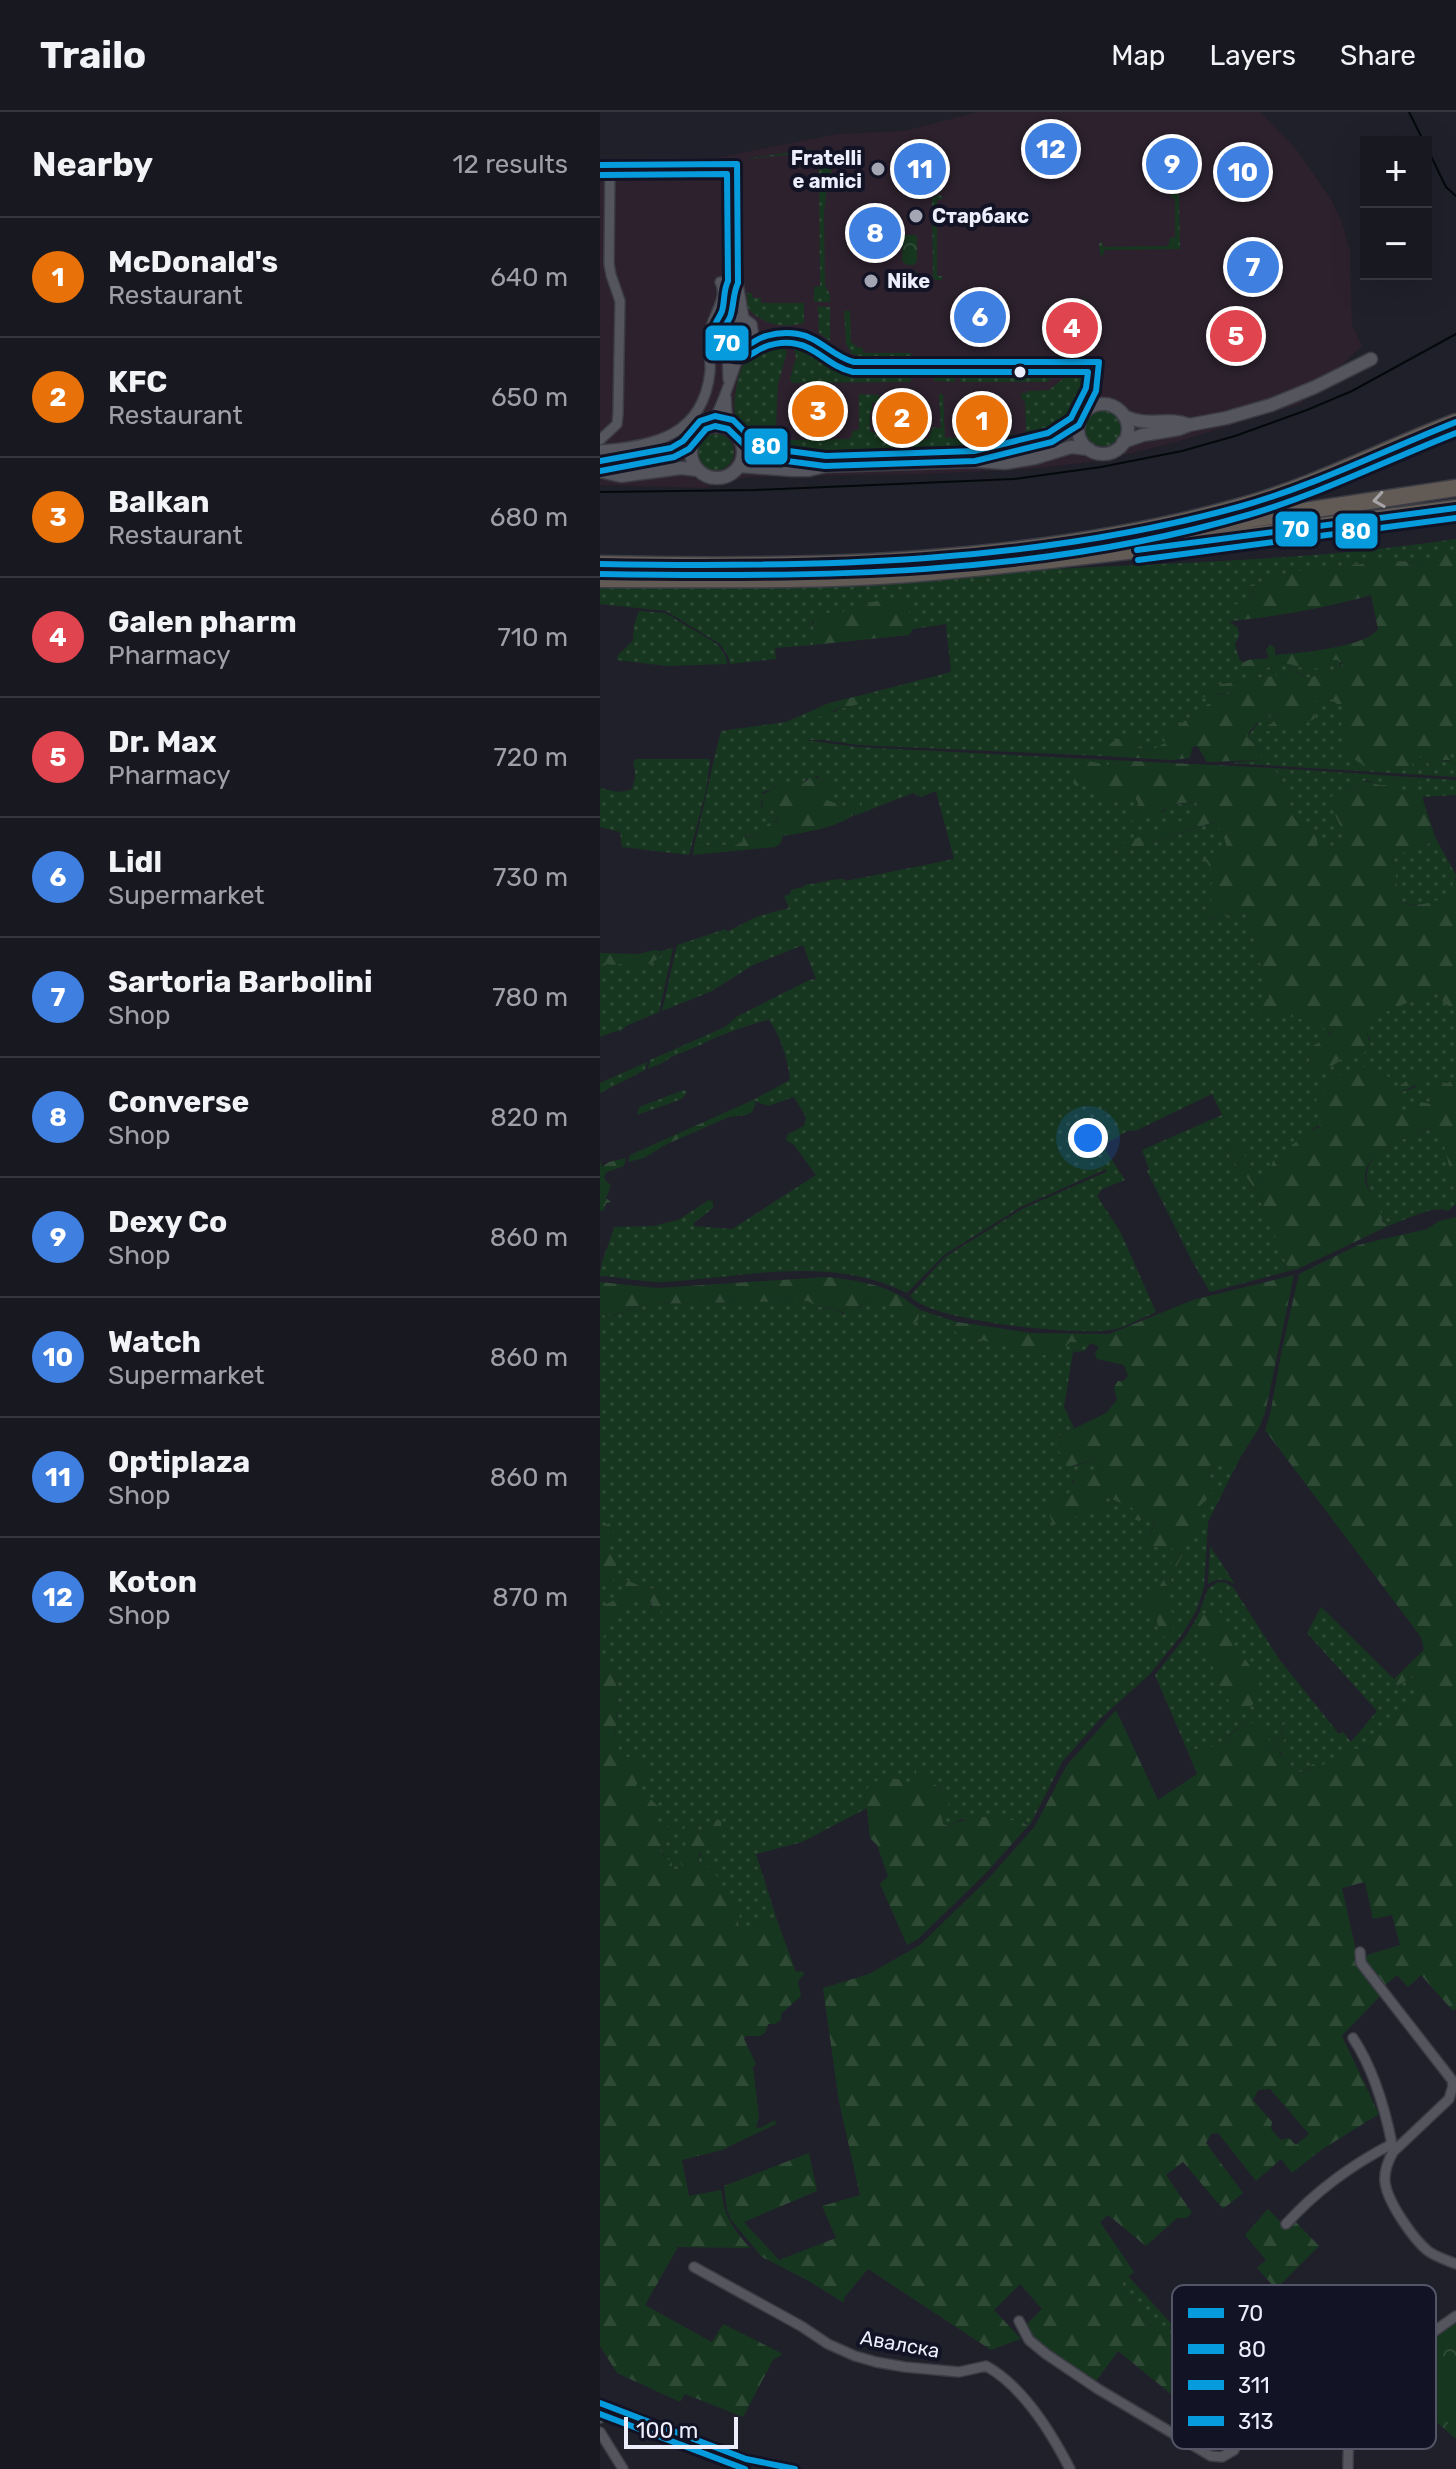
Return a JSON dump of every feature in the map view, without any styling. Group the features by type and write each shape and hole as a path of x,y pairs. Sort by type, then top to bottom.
{"highway":[{"path":"1057,546 1169,525 1270,498 1456,422"},
{"path":"600,564 659,566 902,560 1057,546 1456,488"},
{"path":"600,579 734,579 932,572 1212,542 1456,508"}],"street":[{"path":"600,440 618,419 620,301 609,264 605,166 737,164 738,283 744,318"},
{"path":"600,450 654,443 678,432 697,413 710,375 710,331 723,295 724,288 720,282 738,283"},
{"path":"729,382 723,329 731,318 738,283"},
{"path":"727,345 735,349 749,345 754,333 752,324 744,318 731,318"},
{"path":"728,429 726,397 742,348"},
{"path":"739,466 801,470 825,466 975,461 1005,463 1071,447 1110,452 1138,436 1179,429 1271,405 1371,359"},
{"path":"601,471 665,459 691,447 698,435 710,427 726,397"},
{"path":"1089,449 1079,436 1079,425 1086,411 1095,405 1112,406 1124,416 1142,423 1180,421 1189,425"},
{"path":"1123,442 1127,427 1124,416"},
{"path":"975,461 1052,442 1079,425"},
{"path":"691,447 693,462 704,475 716,478 729,475 739,466 742,445 737,435 728,429 710,427"},
{"path":"742,445 757,455 825,466"},
{"path":"601,471 621,476 681,468 698,470"},
{"path":"1286,2224 1328,2183 1358,2162 1392,2148 1449,2099 1453,2086 1452,2080 1361,1963 1360,1952"},
{"path":"1353,2038 1363,2055 1388,2124 1392,2148 1385,2183 1398,2213 1428,2251 1456,2264"},
{"name":"Авалска","path":"694,2267 828,2344 855,2356 905,2367 959,2372 986,2366 1021,2396 1070,2469"},
{"path":"1436,2332 1456,2316"},
{"path":"1019,2321 1029,2340 1046,2354 1172,2433"},
{"path":"600,2418 603,2405 746,2459 795,2469"},
{"path":"600,2432 623,2469"},
{"path":"1199,2449 1211,2456 1222,2457 1234,2449"},
{"path":"1348,2469 1349,2449"}],"shaded area":[{"path":"978,112 1260,112 1296,149 1332,201 1341,220 1350,250 1352,325 1362,346 1300,404 1176,442 1098,461 1030,469 925,474 748,477 704,488 600,485 600,161 701,161 838,134 904,131"}],"green space":[{"path":"810,149 824,155 832,175 828,180 824,213 825,285 830,302 814,302 814,287 820,286 819,165 813,164 812,156 806,153 745,159"},
{"path":"1173,194 1179,197 1180,249 1104,250 1103,256 1100,254 1099,244 1102,241 1103,247 1168,246 1170,238 1175,237 1175,198 1170,197"},
{"path":"941,195 943,199 937,200 937,276 943,276 941,280 936,280 933,278 932,199"},
{"path":"903,235 917,237 917,261 914,265 902,261"},
{"path":"906,269 914,269 919,278 917,285 906,287 901,282 901,274"},
{"path":"747,293 752,293 753,298 761,298 761,303 804,303 804,323 781,325 759,318 748,308"},
{"path":"1084,298 1088,301 1090,349 1085,348"},
{"path":"818,306 830,307 830,341 819,333"},
{"path":"844,311 850,311 851,342 863,348 863,353 911,353 911,358 867,358 852,354 846,344"},
{"path":"739,323 746,326 749,333 746,340 739,343 732,340 729,333 732,326"},
{"path":"772,341 781,344 787,352 778,384 776,425 782,426 782,436 788,440 850,439 853,431 859,430 859,394 879,395 879,402 872,403 870,411 870,431 884,440 928,439 933,427 941,428 939,394 943,394 945,438 1023,434 1026,430 1025,401 1021,393 1049,390 1075,369 1089,376 1089,390 1062,427 1011,443 898,451 791,450 751,440 736,419 734,405 743,366 754,351"},
{"path":"793,342 808,347 844,369 911,370 911,382 792,383 790,379 796,358"},
{"path":"955,369 955,382 934,381 934,370"},
{"path":"1060,369 1047,382 960,382 960,370 1006,375"},
{"path":"1103,410 1115,416 1121,428 1115,440 1103,446 1091,440 1085,428 1091,416"},
{"path":"716,434 728,440 734,452 728,464 716,470 704,464 698,452 704,440"},
{"path":"1456,539 1456,554 1441,562 1386,561 1294,572 1250,585 1255,595 1236,617 1241,620 1231,621 1238,628 1239,636 1235,644 1242,664 1257,670 1285,663 1307,669 1327,660 1341,660 1340,668 1308,678 1290,672 1215,685 1207,694 1197,695 1230,694 1208,704 1164,736 1166,743 1151,751 1138,748 1136,743 1100,753 1103,756 805,740 857,747 1110,760 1092,783 1101,797 1118,802 1134,796 1138,803 1136,811 1163,812 1170,805 1196,802 1200,813 1116,850 1121,853 1215,822 1224,834 1228,847 1216,876 1213,906 1202,912 1201,916 1204,920 1251,914 1249,921 1269,998 1260,1014 1289,1015 1308,1020 1331,1035 1311,1047 1308,1074 1329,1068 1354,1052 1358,1057 1370,1040 1365,1020 1436,991 1444,1004 1456,1009 1456,1079 1432,1090 1430,1105 1411,1114 1399,1112 1399,1093 1416,1087 1414,1075 1394,1090 1390,1088 1309,1131 1261,1183 1238,1144 1226,1143 1230,1157 1257,1194 1289,1271 1210,1292 1147,1171 1149,1169 1142,1150 1222,1115 1212,1094 1135,1131 1129,1130 1105,1144 1106,1151 1125,1180 1102,1189 1097,1196 1120,1231 1156,1312 1122,1327 1068,1331 1005,1325 945,1313 923,1305 910,1296 945,1257 1022,1209 1106,1172 1106,1169 1021,1207 944,1255 907,1293 877,1281 817,1271 661,1282 600,1276 614,1227 653,1226 678,1220 709,1200 713,1202 713,1208 694,1226 732,1229 816,1175 794,1145 786,1140 788,1134 804,1126 806,1117 794,1097 768,1106 753,1100 790,1080 783,1049 769,1020 715,1038 648,1069 650,1060 725,1027 738,1016 816,979 803,945 753,965 712,991 662,1011 677,945 726,929 727,932 756,917 789,908 784,896 807,884 840,879 846,881 954,859 936,791 921,797 913,793 854,816 860,801 858,796 856,803 841,809 827,801 831,787 817,776 806,779 802,785 798,785 797,778 791,784 778,784 772,790 762,792 761,808 772,810 777,815 775,823 771,821 770,834 761,833 755,837 745,834 742,842 736,845 694,846 721,731 786,722 809,712 809,715 835,712 840,707 865,702 866,694 951,672 946,624 913,629 908,607 846,612 812,622 815,632 813,645 775,648 776,659 730,664 720,644 666,611 600,604 600,587 910,580 1313,555"},
{"path":"1446,550 1456,554 1456,746 1448,745 1446,748 1453,760 1439,760 1431,767 1423,755 1409,769 1362,764 1354,759 1343,743 1343,704 1337,704 1327,696 1311,707 1316,717 1314,719 1289,731 1279,726 1275,731 1267,731 1265,728 1276,720 1274,715 1255,726 1247,737 1260,750 1261,760 1207,762 1195,746 1190,758 1171,760 1103,756 1100,753 1121,738 1137,739 1138,748 1150,751 1165,743 1164,736 1208,704 1230,694 1199,698 1199,693 1205,695 1215,685 1290,672 1308,678 1340,668 1342,664 1341,660 1327,660 1322,668 1307,669 1285,663 1257,670 1239,670 1247,660 1269,658 1266,650 1270,645 1275,648 1275,655 1314,651 1360,641 1378,629 1371,595 1307,610 1241,620 1234,614 1234,605 1251,600 1255,595 1254,591 1249,590 1250,585 1294,572 1386,561 1440,562 1440,555"},
{"path":"884,600 902,601 908,607 913,629 909,635 813,645 814,618 831,612 838,615 854,605"},
{"path":"639,611 665,613 709,639 718,645 727,664 667,666 617,660 618,655 633,641"},
{"path":"866,694 865,702 840,707 824,717 808,715 829,703"},
{"path":"1327,696 1343,704 1417,759 1423,755 1431,767 1438,760 1450,761 1446,748 1448,745 1456,746 1456,777 1230,763 1261,760 1260,750 1247,737 1261,720 1274,715 1276,721 1269,724 1277,726 1314,719 1316,717 1311,707"},
{"path":"635,759 710,759 706,791 689,855 622,847 620,832 600,827 600,788 618,792 631,790 635,778"},
{"path":"1110,760 1274,768 1281,779 1292,816 1317,833 1317,847 1322,850 1335,846 1345,835 1328,801 1333,795 1341,796 1356,787 1356,782 1389,785 1390,777 1420,779 1420,783 1396,784 1393,788 1396,792 1417,793 1422,797 1435,837 1426,846 1397,855 1393,861 1400,902 1420,904 1434,901 1452,891 1453,881 1456,880 1456,1009 1444,1004 1436,991 1366,1020 1369,1046 1364,1053 1358,1057 1353,1053 1327,1070 1308,1074 1311,1047 1331,1035 1330,1032 1305,1020 1260,1014 1256,1009 1257,1004 1269,998 1249,921 1251,914 1203,920 1201,916 1202,912 1213,906 1208,890 1216,876 1203,857 1227,847 1223,834 1214,822 1121,853 1116,850 1120,844 1200,812 1196,802 1182,803 1151,817 1130,821 1127,817 1136,811 1138,803 1134,796 1118,802 1101,798 1092,783 1077,787 1073,783 1082,772 1080,766 1087,761 1109,765"},
{"path":"1274,768 1456,780 1456,795 1422,797 1416,793 1396,792 1393,788 1396,784 1420,779 1390,777 1389,786 1366,780 1341,796 1345,835 1335,846 1322,850 1317,847 1317,833 1292,816 1281,779"},
{"path":"812,776 832,787 827,800 841,809 856,803 853,792 858,790 859,808 846,820 836,824 783,836 775,847 693,855 694,846 736,845 742,842 744,835 755,837 761,833 770,834 766,826 771,821 776,823 777,815 772,810 761,810 763,802 760,795 772,790 779,782 791,784 797,778 800,786"},
{"path":"1435,837 1456,875 1451,892 1435,902 1400,902 1393,861 1396,855 1426,846"},
{"path":"673,948 659,1012 621,1031 600,1037 600,963 639,961 662,955 660,951"},
{"path":"660,951 661,957 633,973 628,963 600,963 600,953 639,954"},
{"path":"647,1062 645,1070 600,1093 600,1083"},
{"path":"1373,1066 1393,1080 1390,1088 1394,1090 1414,1075 1415,1069 1424,1069 1425,1081 1399,1093 1399,1111 1415,1113 1421,1102 1430,1104 1432,1090 1456,1079 1456,1194 1444,1145 1431,1128 1397,1142 1375,1156 1365,1175 1369,1192 1381,1211 1382,1221 1388,1226 1289,1271 1257,1194 1230,1157 1226,1143 1232,1141 1238,1144 1261,1183 1265,1182 1273,1161 1309,1131 1320,1127 1316,1101 1328,1085 1339,1075 1353,1069"},
{"path":"684,1090 687,1092 682,1099 637,1115 639,1107"},
{"path":"753,1100 756,1103 752,1112 746,1115 729,1117 667,1144 644,1158 628,1162 630,1155"},
{"path":"1431,1128 1444,1144 1456,1204 1448,1211 1427,1211 1388,1226 1372,1199 1367,1183 1372,1160 1392,1144"},
{"path":"626,1158 624,1166 604,1176 611,1185 606,1198 611,1202 600,1211 600,1160 602,1167"},
{"path":"1456,1217 1456,2009 1453,2011 1421,1975 1408,1987 1397,1975 1384,1986 1364,1961 1367,1955 1400,1945 1392,1915 1373,1919 1365,1882 1342,1888 1359,1964 1382,1994 1342,2036 1379,2114 1321,2150 1292,2173 1281,2159 1256,2181 1218,2133 1211,2134 1206,2143 1243,2193 1223,2209 1183,2162 1166,2175 1192,2213 1186,2218 1177,2218 1146,2246 1108,2215 1100,2222 1134,2272 1122,2283 1126,2292 1137,2309 1172,2344 1172,2395 1118,2351 1094,2384 1035,2344 1024,2327 1042,2309 1020,2284 994,2310 1021,2339 991,2350 868,2269 844,2298 844,2303 762,2257 731,2220 724,2186 809,2153 817,2191 744,2222 779,2260 836,2238 822,2206 860,2195 839,2102 823,1988 869,1974 920,1945 989,1878 1035,1826 1067,1765 1116,1710 1158,1800 1197,1774 1188,1752 1206,1746 1217,1748 1246,1721 1259,1725 1270,1741 1267,1746 1271,1750 1285,1723 1290,1726 1278,1750 1282,1757 1289,1750 1291,1753 1287,1761 1303,1773 1313,1764 1319,1768 1349,1746 1361,1751 1373,1743 1419,1691 1418,1682 1413,1676 1397,1686 1394,1679 1424,1650 1421,1637 1265,1430 1299,1274 1358,1245 1427,1229 1439,1221","holes":["1270,2089 1309,2134 1296,2145 1289,2138 1281,2140 1271,2129 1272,2122 1253,2100 1258,2090"]},
{"path":"1294,1275 1265,1413 1240,1458 1230,1460 1226,1466 1218,1462 1209,1470 1208,1476 1218,1484 1218,1488 1198,1508 1199,1527 1190,1531 1189,1541 1182,1543 1184,1550 1171,1579 1172,1592 1165,1603 1175,1616 1174,1627 1169,1636 1163,1637 1157,1620 1145,1607 1163,1581 1176,1552 1173,1548 1167,1552 1145,1542 1145,1534 1152,1531 1154,1524 1148,1516 1139,1521 1134,1519 1133,1508 1107,1497 1100,1500 1103,1507 1100,1512 1061,1517 1057,1525 1053,1524 1047,1508 1052,1497 1066,1496 1075,1486 1072,1476 1101,1471 1102,1465 1097,1459 1067,1467 1055,1443 1056,1437 1106,1413 1117,1400 1114,1387 1128,1376 1124,1365 1097,1359 1095,1353 1099,1347 1091,1343 1070,1342 1041,1356 956,1333 954,1326 957,1322 1031,1333 1109,1334 1193,1300"},
{"path":"828,1277 891,1291 920,1310 918,1320 913,1324 882,1303 862,1302 853,1316 808,1301 646,1304 606,1317 600,1312 600,1282 657,1288"},
{"path":"809,1301 843,1314 859,1308 862,1302 882,1303 918,1320 920,1310 957,1322 954,1326 1091,1343 1084,1351 1073,1352 1064,1407 1074,1428 1056,1437 1074,1466 1097,1459 1102,1465 1101,1471 1072,1480 1075,1486 1066,1497 1052,1497 1057,1525 1060,1516 1107,1497 1133,1508 1139,1521 1148,1516 1154,1524 1146,1542 1167,1551 1173,1548 1176,1552 1155,1594 1159,1632 1164,1603 1172,1592 1171,1579 1184,1550 1182,1543 1198,1508 1218,1484 1208,1476 1209,1470 1218,1462 1240,1458 1208,1522 1204,1587 1196,1611 1183,1633 1150,1674 1101,1718 1062,1762 1030,1825 1001,1818 962,1819 948,1826 942,1824 945,1790 930,1783 897,1789 865,1790 867,1808 802,1842 756,1854 777,1920 763,1919 746,1931 739,1927 741,1909 698,1864 717,1819 700,1831 694,1831 680,1870 673,1869 660,1850 663,1843 672,1841 673,1835 669,1827 656,1826 636,1785 648,1769 622,1756 615,1742 618,1691 611,1663 600,1664 600,1642 612,1621 639,1597 652,1602 650,1612 659,1589 644,1588 627,1580 631,1593 600,1607 600,1583 604,1585 609,1550 602,1526 600,1529 600,1312 607,1317 646,1304"},
{"path":"609,1523 614,1530 609,1550 618,1559 612,1585 607,1590 600,1583 600,1529"},
{"path":"1210,1546 1235,1584 1222,1580 1208,1584"},
{"path":"627,1580 644,1588 659,1589 665,1601 659,1617 652,1618 652,1602 639,1597 613,1621 600,1642 600,1607 630,1593 625,1586"},
{"path":"1218,1582 1233,1587 1279,1659 1339,1734 1343,1732 1351,1742 1377,1711 1307,1633 1321,1607 1394,1679 1397,1686 1413,1676 1418,1682 1419,1691 1373,1743 1361,1751 1349,1747 1319,1768 1308,1767 1304,1773 1295,1770 1278,1750 1289,1732 1284,1724 1271,1750 1246,1721 1217,1748 1206,1746 1188,1752 1155,1675 1196,1619 1206,1640 1218,1684 1251,1667 1199,1613 1208,1589"},
{"path":"1213,1606 1220,1612 1233,1645 1259,1683 1258,1699 1241,1716 1218,1684 1205,1640 1196,1633 1199,1613 1203,1615"},
{"path":"611,1663 618,1691 615,1742 623,1756 647,1762 648,1769 636,1785 660,1808 654,1818 656,1826 670,1827 674,1835 672,1841 663,1843 660,1850 664,1857 671,1861 673,1869 680,1870 679,1859 686,1843 681,1834 685,1827 700,1831 717,1819 721,1821 722,1846 717,1851 705,1848 699,1854 698,1864 710,1867 719,1884 742,1910 739,1927 746,1931 763,1919 777,1920 796,1972 805,1973 798,1981 801,1996 781,2014 781,2020 768,2024 765,2033 760,2036 746,2036 744,2039 756,2064 753,2067 759,2117 756,2127 775,2120 776,2124 722,2150 682,2160 689,2196 721,2190 730,2222 750,2248 678,2247 645,2305 712,2342 723,2324 783,2354 773,2360 743,2417 685,2394 680,2402 617,2373 600,2346 600,1664"},
{"path":"922,1769 931,1774 932,1783 945,1790 951,1799 941,1814 943,1824 949,1826 968,1819 988,1817 1020,1820 1028,1826 986,1873 918,1939 907,1945 880,1884 888,1876 877,1845 870,1838 865,1790 881,1778 898,1779 909,1786 917,1782 916,1770"},
{"path":"1268,2209 1287,2229 1295,2221 1319,2246 1280,2285 1272,2285 1257,2268 1266,2260 1245,2235"},
{"path":"1129,2277 1172,2325 1172,2345 1131,2301 1122,2283"},
{"path":"1456,2320 1456,2439 1436,2422 1436,2335"},
{"path":"1451,2371 1456,2376 1456,2431 1436,2410 1436,2385"}],"waterway":[{"path":"1409,112 1421,136"},
{"path":"1432,158 1446,187 1456,196"},
{"path":"600,492 755,490 1014,479 1101,467 1182,451 1307,410 1352,391 1456,334"}],"transit line":[{"name":"70","path":"600,165 737,164 738,283 723,334 732,347 740,348 766,336 790,333 813,339 854,362 1099,362 1096,391 1079,425 1052,442 975,461 825,466 779,460 753,453 728,429 715,426 706,429 689,449 674,457 600,471"},
{"name":"80","path":"600,175 727,174 728,281 713,334 717,346 726,355 744,358 765,347 786,343 811,349 837,366 853,372 1088,372 1086,388 1071,418 1048,433 974,451 826,456 781,450 757,444 733,420 715,416 700,421 683,441 671,448 600,461"},
{"name":"70","path":"600,564 843,563 1004,551 1084,540 1163,525 1270,498 1456,422"},
{"name":"80","path":"600,574 845,573 1008,562 1089,551 1169,535 1275,507 1456,433"},
{"name":"70","path":"1137,550 1456,508"},
{"name":"80","path":"1138,560 1456,518"},
{"name":"311","path":"600,2403 746,2459 795,2469"},
{"name":"313","path":"600,2414 745,2469"}],"place":[{"name":"Koton","path":"1051,149"},
{"name":"Dexy Co","path":"1172,164"},
{"name":"Fratelli e amici","path":"878,169"},
{"name":"Optiplaza","path":"920,169"},
{"name":"Watch","path":"1243,172"},
{"name":"Старбакс","path":"916,216"},
{"name":"Converse","path":"875,233"},
{"name":"Sartoria Barbolini","path":"1253,267"},
{"name":"Nike","path":"871,281"},
{"name":"Lidl","path":"980,317"},
{"name":"Galen pharm","path":"1072,328"},
{"name":"Dr. Max","path":"1236,336"},
{"name":"Balkan","path":"818,411"},
{"name":"KFC","path":"902,418"},
{"name":"McDonald's","path":"982,421"}]}
